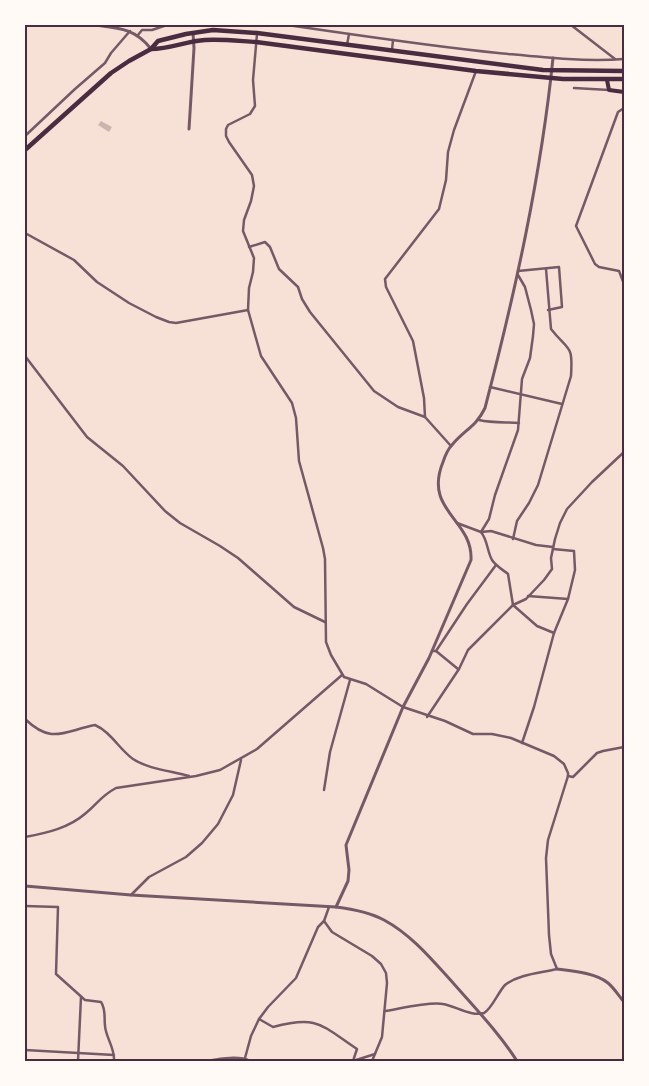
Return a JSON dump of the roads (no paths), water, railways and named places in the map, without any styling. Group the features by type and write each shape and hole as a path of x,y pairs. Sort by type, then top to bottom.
{"highway":[{"path":"25,150 111,73 151,49 158,41 213,30 257,33 392,52 552,71 624,71"},
{"path":"151,49 165,49 194,42 225,40 256,42 476,71 551,78 624,79"}],"main road":[{"path":"607,80 609,90 624,92"}],"street":[{"path":"94,25 130,31 138,35 151,49"},
{"path":"138,35 142,30 152,30 167,25"},
{"path":"287,25 472,50 553,58 624,59"},
{"path":"571,25 615,60"},
{"path":"25,136 105,63 130,31"},
{"path":"190,129 193,33"},
{"path":"257,33 253,80 255,106 250,114 228,125 226,129 229,142 252,175 254,186 244,220 243,231 254,258 249,288 248,310 261,356 292,403 296,418 299,460 324,548 326,642 342,675 375,689 403,707 445,721 473,734 498,735 522,743 559,758 567,768 568,776 548,840 546,858 549,935 551,954 557,969"},
{"path":"347,45 349,34"},
{"path":"392,52 393,40"},
{"path":"434,651 471,560 469,545 457,523 441,501 438,492 439,472 451,446 479,420 485,408 518,273 531,205 553,58"},
{"path":"425,417 424,398 413,341 386,287 385,279 439,209 446,180 448,152 454,130 476,71"},
{"path":"574,88 609,90"},
{"path":"624,108 618,112 576,226 595,264 599,267 619,271 624,284"},
{"path":"25,233 74,260 97,282 129,303 169,322 176,323 248,310"},
{"path":"249,247 264,242 269,245 279,268 298,287 302,299 310,312 374,392 398,407 425,417 451,446"},
{"path":"518,273 559,267 562,307 548,310"},
{"path":"513,538 518,521 538,484 571,376 570,349 551,329 546,269"},
{"path":"481,532 493,508 495,495 506,468 520,423 522,379 530,358 534,324 524,287 518,273"},
{"path":"25,356 87,437 123,466 165,511 180,523 238,558 294,607 325,622"},
{"path":"490,387 562,404"},
{"path":"479,420 520,423"},
{"path":"427,716 459,669 468,650 513,605 526,599 544,580 552,569 553,548 560,523 568,509 592,482 624,452"},
{"path":"457,523 481,532 485,537 493,562 508,574 513,605 537,626 554,633"},
{"path":"481,532 491,530 536,545 574,551 576,570 568,599 554,633 522,743"},
{"path":"336,907 348,881 349,870 346,845 403,707 434,651 496,565"},
{"path":"528,596 568,599"},
{"path":"434,651 459,669"},
{"path":"25,837 54,830 80,818 106,793 116,788 215,772 241,760 257,749 342,675"},
{"path":"324,790 330,752 350,679"},
{"path":"25,719 35,729 52,734 95,725 109,735 127,755 137,761 190,776"},
{"path":"568,776 573,777 597,753 624,747"},
{"path":"131,895 158,871 186,857 202,843 218,824 234,795 241,760"},
{"path":"25,886 131,895 336,907 373,915 399,929 430,958 498,1033 517,1061"},
{"path":"25,906 58,907 56,974 85,1000 101,1002 104,1006 105,1028 114,1055 114,1061"},
{"path":"245,1058 251,1036 259,1019 296,978 318,927 324,921 329,907"},
{"path":"324,921 332,932 372,956 384,968 387,978 382,1036 372,1061"},
{"path":"385,1011 437,1003 480,1013 488,1010 502,988 511,981 535,973 557,969 585,974 604,980 624,1002"},
{"path":"78,1061 81,997"},
{"path":"259,1019 273,1027 292,1022 318,1023 357,1049 352,1061"},
{"path":"25,1050 114,1055"},
{"path":"352,1061 375,1054"},
{"path":"206,1061 245,1058 250,1061"}]}
